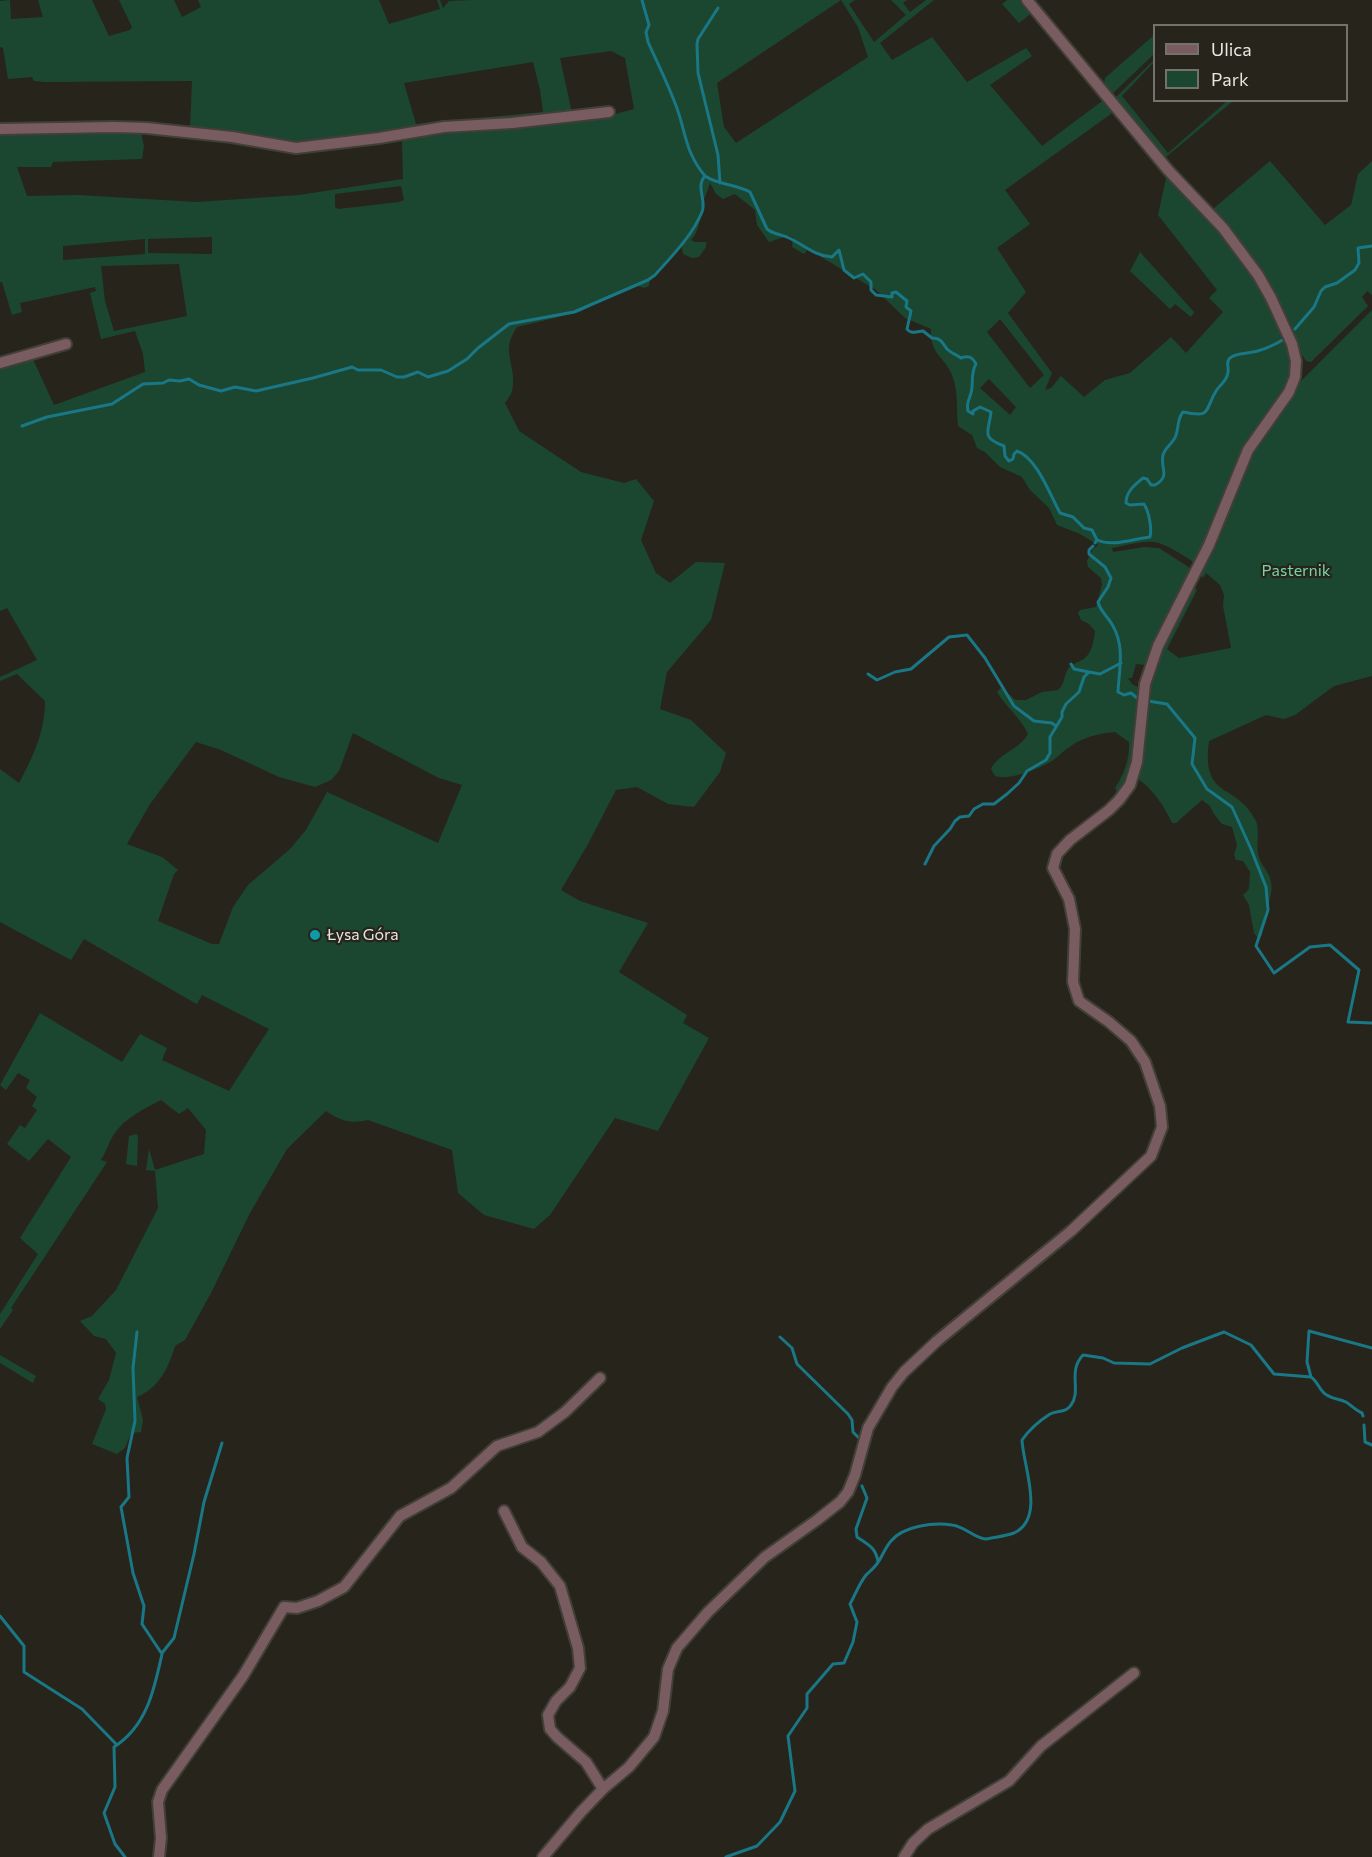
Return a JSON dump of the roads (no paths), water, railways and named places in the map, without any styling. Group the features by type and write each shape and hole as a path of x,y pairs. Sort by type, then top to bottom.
{"street":[{"path":"543,1857 603,1789 629,1767 654,1737 663,1711 668,1669 677,1648 708,1612 765,1557 840,1502 848,1492 868,1428 892,1387 904,1372 937,1341 1071,1231 1151,1156 1162,1127 1160,1106 1146,1062 1131,1041 1079,1001 1073,982 1073,919 1069,899 1053,868 1057,854 1114,805 1130,784 1137,762 1145,684 1158,646 1209,545 1248,450 1293,384 1296,361 1292,344 1271,298 1241,250 1168,170 1027,0"},
{"path":"0,129 115,127 147,129 232,136 296,148 444,127 512,123 609,112"},
{"path":"0,363 66,344"},
{"path":"159,1857 161,1838 158,1802 162,1790 243,1676 284,1607 297,1608 318,1601 344,1587 400,1516 451,1488 497,1446 538,1432 565,1412 600,1378"},
{"path":"504,1511 522,1547 541,1562 560,1587 578,1648 580,1668 570,1687 556,1701 548,1714 550,1729 586,1762 603,1789"},
{"path":"904,1857 913,1843 928,1829 1010,1781 1041,1746 1134,1673"}],"waterway":[{"path":"642,0 649,25 646,32 648,42 679,113 689,149 705,176"},
{"path":"718,8 697,44 698,73 718,155 720,183"},
{"path":"22,426 47,417 112,404 143,384 163,383 169,380 189,379 199,385 221,391 235,387 256,391 352,367 358,370 381,370 397,377 418,372 428,377 448,371 467,359 509,324 574,312 655,275 698,221 703,207 701,185 705,176 750,192 770,231 826,256 832,257 839,250 844,270 854,278 863,274 871,282 871,290 876,295 892,297 892,293 896,292 907,301 906,307 911,311 907,329 909,331 923,331 932,338 940,340 961,358 972,358 976,364 968,411 973,414 973,411 980,407 991,412 989,437 1004,446 1005,456 1009,461 1013,459 1017,451 1031,461 1060,513 1073,517 1084,528 1092,530 1097,540"},
{"path":"1295,329 1314,307 1325,287 1337,283 1355,270 1359,263 1358,248 1372,246"},
{"path":"1095,543 1097,540 1116,543 1150,537 1150,520 1144,504 1130,505 1126,503 1126,499 1143,478 1147,479 1151,485 1155,485 1163,478 1163,455 1175,438 1183,412 1199,414 1206,411 1216,391 1226,378 1231,357 1262,350 1286,338"},
{"path":"1093,546 1089,554 1105,567 1111,578 1098,602 1113,626 1119,642 1118,692 1124,695 1131,693 1137,698"},
{"path":"868,674 877,680 895,672 911,669 949,637 967,635 985,658 1014,706 1034,721 1052,723 1056,726"},
{"path":"925,864 934,846 955,821 960,817 969,816 974,809 983,804 994,804 1019,783 1027,771 1046,760 1050,753 1050,737 1062,717 1066,704 1079,692 1084,677 1089,672 1100,674 1121,663"},
{"path":"1071,664 1074,669 1089,672"},
{"path":"1148,701 1167,704 1195,738 1192,764 1207,789 1232,807 1266,887 1268,910 1256,946 1274,973 1310,947 1330,945 1359,970 1348,1022 1372,1023"},
{"path":"726,1857 757,1846 780,1822 795,1791 788,1736 807,1708 807,1694 833,1664 844,1663 853,1642 857,1622 850,1604 864,1578 874,1568 891,1541 903,1532 928,1525 957,1526 986,1539 1014,1533 1024,1526 1031,1504 1022,1440 1046,1417 1067,1409 1071,1405 1075,1393 1076,1368 1083,1355 1103,1358 1114,1363 1150,1364 1182,1348 1224,1332 1251,1345 1274,1374 1311,1377 1307,1362 1309,1331 1372,1348"},
{"path":"125,1857 115,1844 104,1813 115,1787 114,1747 134,1729 142,1718 152,1694 162,1654 142,1624 144,1606 133,1573 121,1507 129,1497 127,1458 135,1421 133,1368 137,1332"},
{"path":"780,1337 792,1348 797,1364 848,1414 852,1420 853,1432 859,1438"},
{"path":"1311,1377 1325,1394 1346,1402 1363,1416"},
{"path":"1364,1425 1365,1442 1372,1445"},
{"path":"162,1653 174,1638 204,1502 222,1443"},
{"path":"862,1486 867,1498 856,1529 857,1537 868,1544 878,1562"},
{"path":"0,1616 24,1646 24,1672 82,1709 117,1745"}],"place":[{"name":"Łysa Góra","path":"315,935"}],"park label":[{"name":"Pasternik","path":"1296,571"}]}
